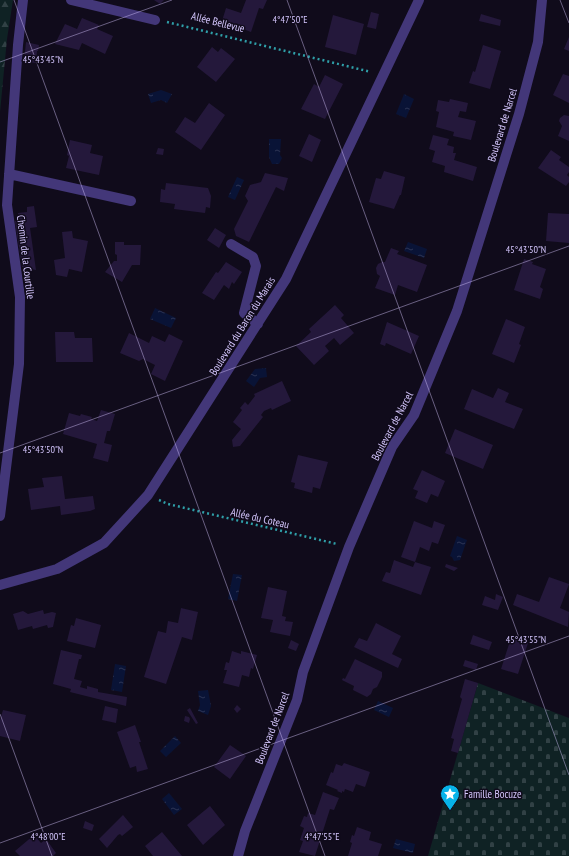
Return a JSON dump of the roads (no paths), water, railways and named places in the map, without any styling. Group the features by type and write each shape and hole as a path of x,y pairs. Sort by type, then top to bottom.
{"street":[{"name":"Chemin de la Courtille","path":"0,516 19,364 20,296 7,205 18,45 23,0"},
{"path":"72,0 155,20"},
{"name":"Boulevard du Baron du Marais","path":"0,585 57,569 104,543 148,495 286,279 382,74 419,0"},
{"name":"Boulevard de Narcel","path":"238,856 245,831 296,700 302,672 349,547 392,448 414,415 457,311 519,114 538,42 542,0"},
{"path":"9,174 131,201"},
{"path":"231,244 253,257 256,266 244,314 258,324"}],"water":[{"path":"161,90 172,94 167,103 161,100 151,103 148,94"},
{"path":"404,94 414,99 406,118 396,114"},
{"path":"269,139 281,139 280,155 282,158 279,164 272,164 269,157"},
{"path":"237,177 244,180 235,200 228,197"},
{"path":"408,242 427,249 424,258 404,251"},
{"path":"155,308 176,318 171,328 150,319"},
{"path":"266,368 267,377 260,378 254,387 246,381 255,369"},
{"path":"457,536 467,540 460,560 454,561 450,556"},
{"path":"233,574 242,575 237,601 228,599"},
{"path":"115,664 126,666 122,692 111,690"},
{"path":"208,690 211,706 208,715 198,711 200,705 198,691"},
{"path":"378,701 393,708 389,717 374,710"},
{"path":"175,736 181,743 166,757 160,751"},
{"path":"169,793 182,809 174,815 162,799"},
{"path":"396,839 415,844 413,853 393,848"}],"place":[{"name":"Famille Bocuze","path":"450,811"}]}
